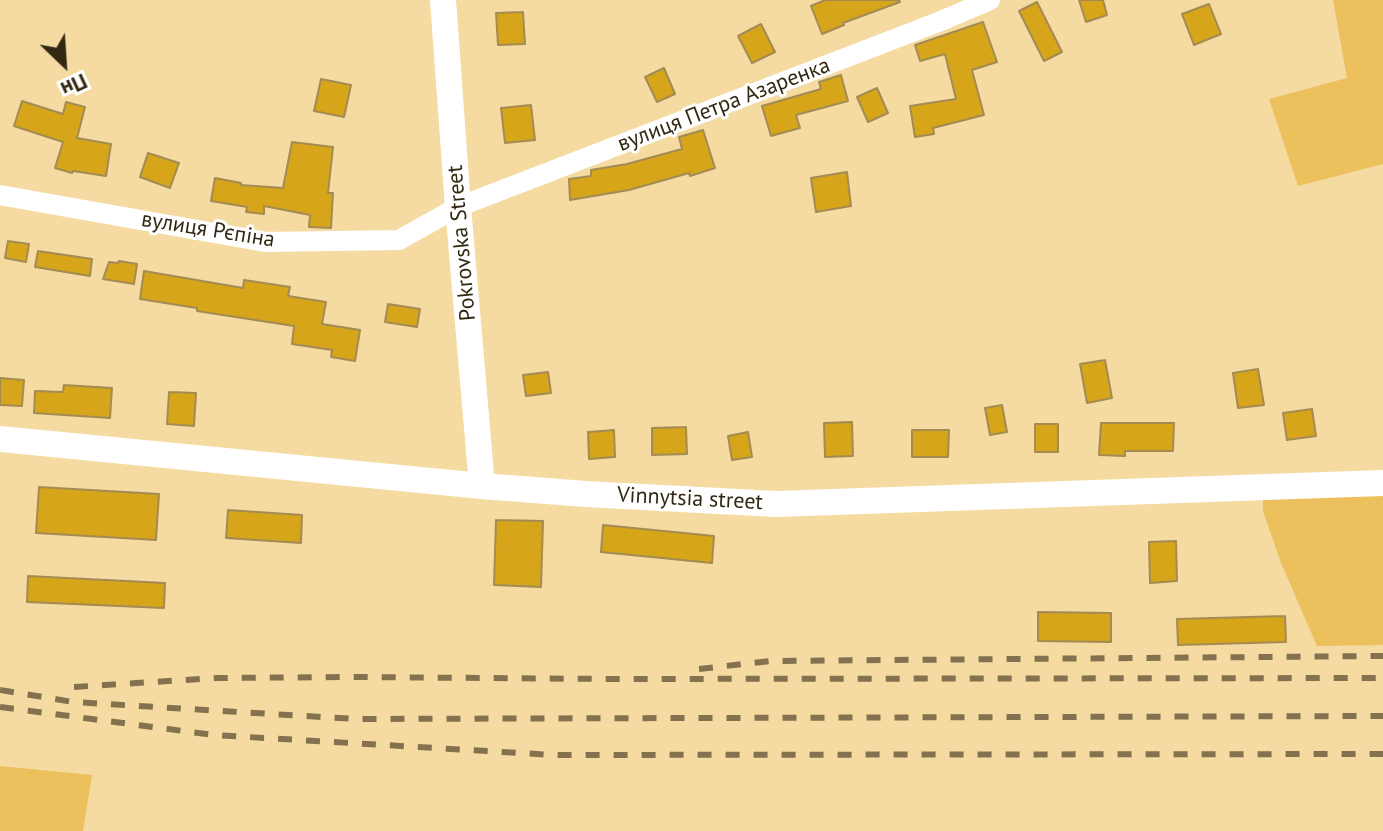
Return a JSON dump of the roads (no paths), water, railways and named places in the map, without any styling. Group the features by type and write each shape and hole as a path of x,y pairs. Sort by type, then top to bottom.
{"street":[{"name":"Pokrovska Street","path":"443,0 482,486"},
{"name":"вулиця Петра Азаренка","path":"458,207 990,0"},
{"name":"вулиця Рєпіна","path":"0,195 265,242 399,240 458,207"},
{"name":"Vinnytsia street","path":"0,439 482,486 776,504 1383,483"}],"railway":[{"path":"699,669 770,661 1383,656"},
{"path":"74,687 217,678 354,677 1383,678"},
{"path":"0,690 73,702 355,719 1383,716"},
{"path":"0,707 214,735 554,755 1383,754"}]}
